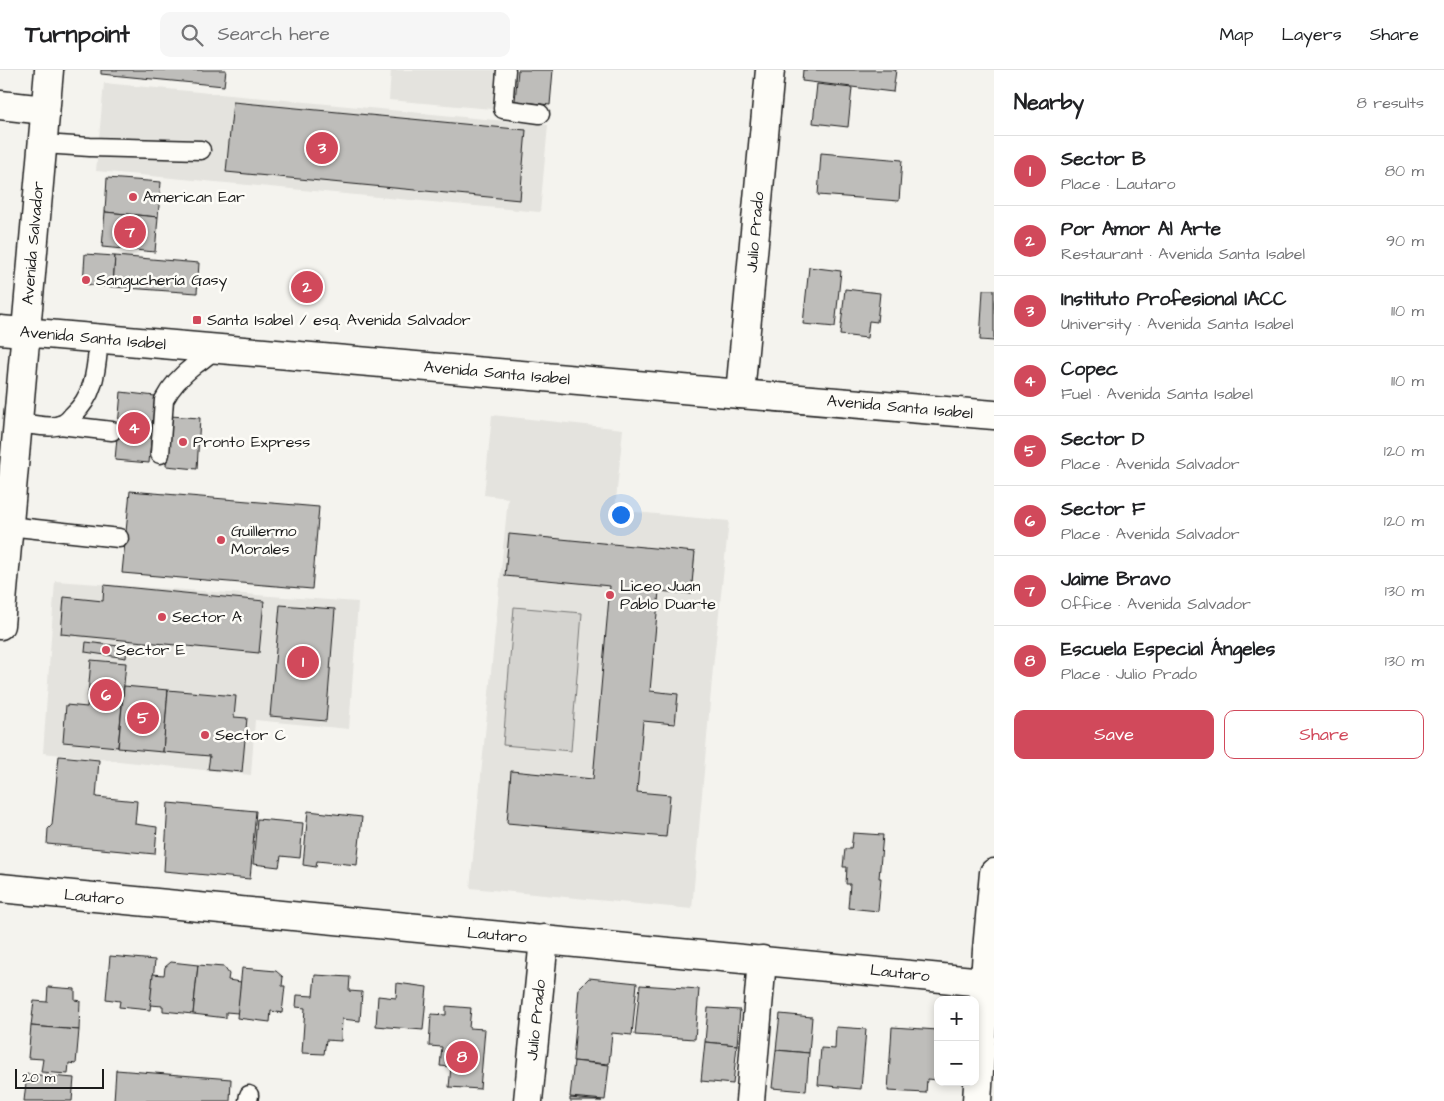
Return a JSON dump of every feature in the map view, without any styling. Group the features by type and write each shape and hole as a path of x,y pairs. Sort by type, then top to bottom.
{"street":[{"name":"Avenida Salvador","path":"0,626 17,422 12,331 42,144 48,70"},
{"name":"Julio Prado","path":"740,394 770,70"},
{"path":"0,105 45,110"},
{"name":"Avenida Santa Isabel","path":"12,331 994,415"},
{"path":"977,1101 989,982 994,873"},
{"name":"Lautaro","path":"0,888 989,982"},
{"name":"Julio Prado","path":"528,1101 544,939"},
{"path":"750,1101 762,960"}],"lane":[{"path":"506,70 503,110 540,114"},
{"path":"42,144 201,150"},
{"path":"60,425 77,412 89,394 95,378 99,338"},
{"path":"159,442 164,400 167,394 184,374 210,355 214,349"},
{"path":"17,422 112,431"},
{"path":"8,526 119,538"}],"shaded area":[{"path":"391,70 495,70 492,109 389,100"},
{"path":"104,83 548,125 540,212 96,171"},
{"name":"Liceo Juan Pablo Duarte","path":"492,415 623,429 615,510 729,521 713,668 692,909 470,888 508,498 484,495"},
{"path":"55,581 358,602 349,729 255,720 251,775 43,753"},
{"path":"514,607 582,613 571,751 503,745"}],"building":[{"path":"101,70 226,70 224,86 101,74"},
{"path":"518,70 553,70 550,105 515,101"},
{"path":"803,70 896,70 893,92 802,81"},
{"path":"817,84 852,88 848,127 813,123"},
{"path":"233,102 526,130 520,200 226,172"},
{"path":"821,153 902,160 899,201 818,195"},
{"name":"American Ear","path":"107,178 161,182 158,217 105,212"},
{"path":"105,212 158,217 155,252 102,247"},
{"path":"85,254 115,256 113,287 83,284"},
{"path":"115,256 199,263 197,293 113,287"},
{"path":"809,267 841,271 835,327 803,324"},
{"path":"845,289 880,293 877,322 869,321 867,338 840,335"},
{"path":"983,290 994,290 994,341 980,340"},
{"path":"121,392 155,396 149,463 115,460"},
{"name":"Pronto Express","path":"170,416 200,418 197,469 166,466"},
{"name":"Guillermo Morales","path":"130,491 319,507 312,589 122,573"},
{"path":"509,534 695,552 691,594 659,591 650,691 678,694 675,724 643,721 637,792 670,795 666,837 507,823 511,771 593,779 610,586 505,576"},
{"name":"Sector A","path":"104,585 264,601 259,653 61,634 64,597 103,601"},
{"path":"280,605 335,609 326,721 270,716"},
{"name":"Sector E","path":"86,642 127,647 126,658 85,652"},
{"path":"91,660 126,663 118,747 63,742 66,705 87,707"},
{"path":"124,686 168,690 163,752 118,748"},
{"name":"Sector C","path":"168,690 236,696 234,717 247,718 242,772 208,769 210,756 163,752"},
{"path":"59,756 99,760 96,797 137,801 135,824 157,827 155,854 47,844 48,829 52,825"},
{"path":"168,803 256,811 250,879 164,871"},
{"path":"308,811 362,817 357,865 317,861 316,867 303,865"},
{"path":"257,819 303,823 300,858 281,856 279,867 253,864"},
{"path":"853,833 883,835 878,911 848,908 850,884 846,884 847,867 843,867 845,849 851,849"},
{"path":"110,956 155,960 150,1010 119,1007 120,1001 106,999"},
{"path":"171,962 198,965 193,1014 163,1011 163,1006 150,1005 153,974 164,975 165,967"},
{"path":"198,965 224,967 229,974 228,980 241,982 238,1013 226,1012 226,1018 193,1014"},
{"path":"242,968 276,971 283,977 282,986 285,986 282,1013 271,1011 270,1022 237,1018"},
{"path":"315,975 350,977 349,991 362,992 360,1021 342,1019 341,1041 326,1040 324,1054 302,1053 305,1008 296,1007 297,995 313,996"},
{"path":"589,978 637,983 632,1035 612,1033 609,1064 573,1061 579,988"},
{"path":"397,983 427,987 423,1030 376,1026 378,996 396,998"},
{"path":"640,985 699,989 695,1039 635,1035"},
{"path":"48,987 75,989 75,1000 80,1001 79,1030 31,1026 34,1001 47,1002"},
{"path":"446,1006 471,1008 469,1028 485,1029 480,1089 449,1087 451,1067 440,1066 442,1047 429,1046 431,1014 446,1015"},
{"path":"708,1008 740,1010 737,1045 705,1042"},
{"path":"780,1014 812,1017 809,1053 776,1050"},
{"path":"31,1026 79,1030 76,1064 69,1063 68,1074 41,1072 43,1059 28,1058"},
{"path":"836,1027 866,1029 861,1089 818,1085 821,1048 835,1049"},
{"path":"892,1027 934,1030 934,1080 927,1079 926,1093 888,1091"},
{"path":"705,1042 737,1045 733,1084 701,1081"},
{"path":"776,1050 809,1053 806,1091 772,1088"},
{"path":"574,1061 609,1065 605,1100 570,1097"},
{"path":"116,1070 231,1079 230,1101 114,1101"},
{"path":"27,1074 74,1078 72,1101 24,1101"},
{"path":"570,1098 602,1101 570,1101"}],"place":[{"name":"Instituto Profesional IACC","path":"322,148"},
{"name":"American Ear","path":"133,197"},
{"name":"Jaime Bravo","path":"130,232"},
{"name":"Sanguchería Gasy","path":"86,280"},
{"name":"Por Amor Al Arte","path":"307,287"},
{"name":"Santa Isabel / esq. Avenida Salvador","path":"197,320"},
{"name":"Copec","path":"134,428"},
{"name":"Pronto Express","path":"183,442"},
{"name":"Guillermo Morales","path":"221,540"},
{"name":"Liceo Juan Pablo Duarte","path":"610,595"},
{"name":"Sector A","path":"162,617"},
{"name":"Sector E","path":"106,650"},
{"name":"Sector B","path":"303,662"},
{"name":"Sector F","path":"106,695"},
{"name":"Sector D","path":"143,718"},
{"name":"Sector C","path":"205,735"},
{"name":"Escuela Especial Ángeles","path":"462,1057"}]}
